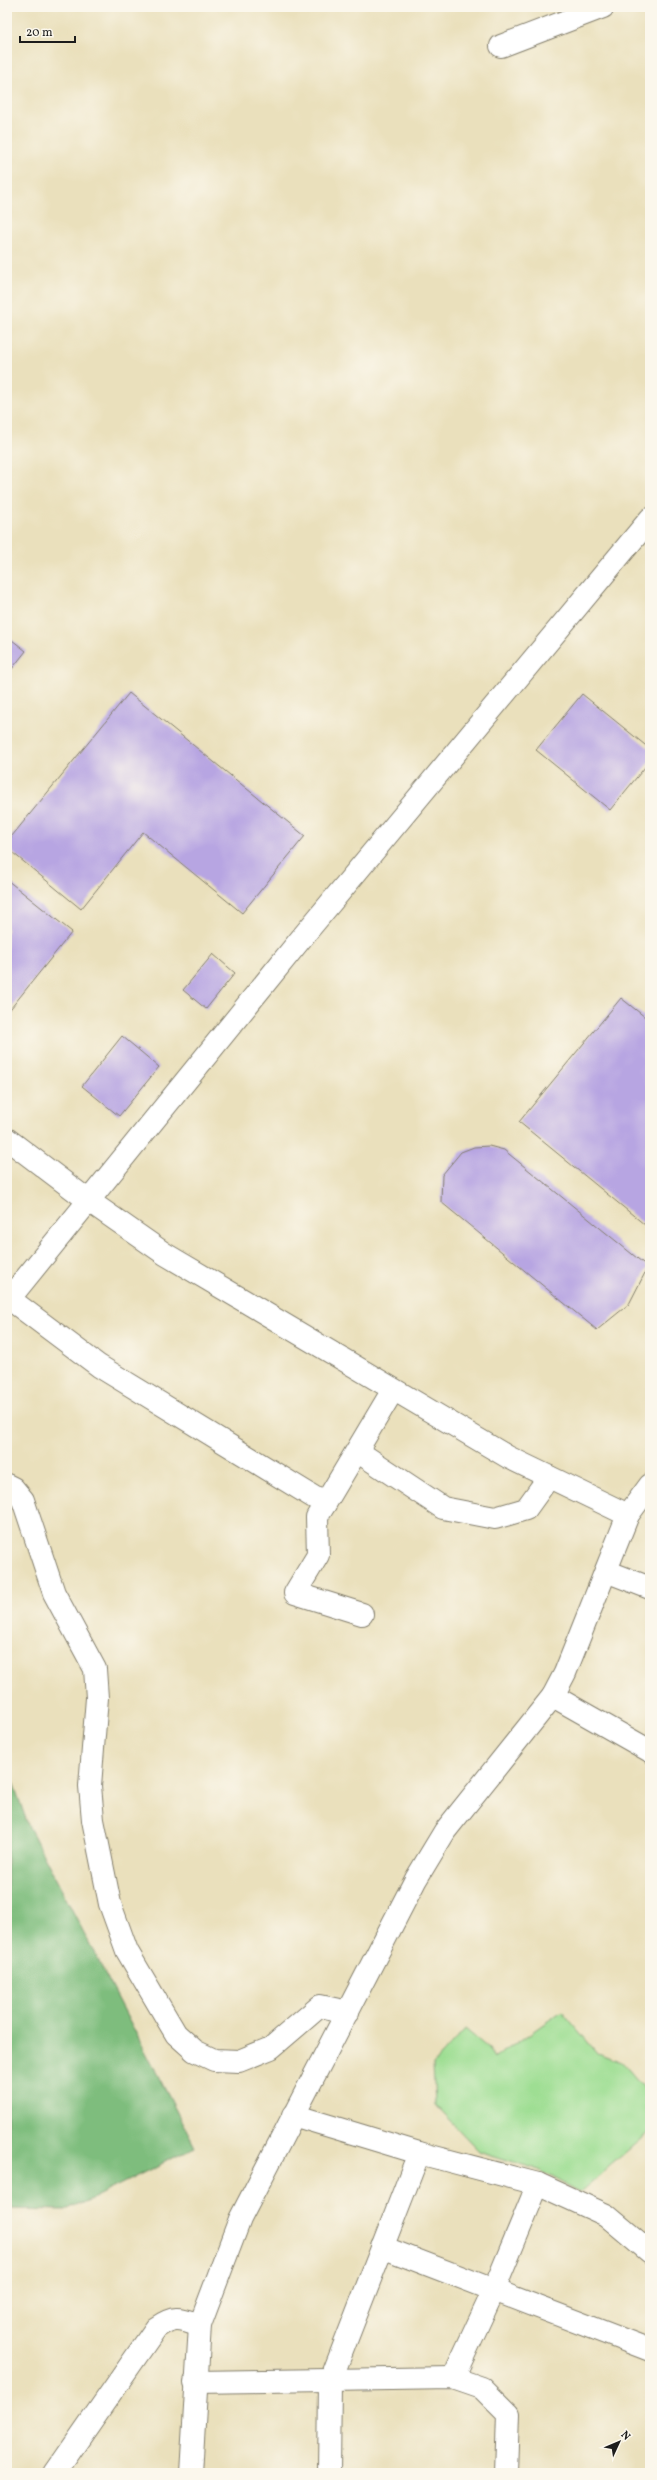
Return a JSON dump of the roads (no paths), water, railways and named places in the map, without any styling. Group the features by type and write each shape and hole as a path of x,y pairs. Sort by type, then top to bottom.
{"street":[{"path":"501,46 603,7"},
{"path":"325,1504 99,1366 8,1298 89,1201 304,935 650,519"},
{"path":"7,1139 89,1201 165,1254 508,1457 628,1515"},
{"path":"362,1614 295,1593 318,1555 317,1517 393,1390"},
{"path":"356,1451 443,1508 495,1518 526,1509 549,1477"},
{"path":"7,1485 13,1488 23,1500 54,1593 95,1669 97,1698 90,1786 93,1820 110,1904 127,1951 176,2034 195,2051 214,2060 239,2061 271,2048 320,2006 348,2012"},
{"path":"191,2473 195,2382 200,2325 240,2219 416,1879 445,1831 552,1696 565,1673 628,1515 650,1485"},
{"path":"606,1571 650,1588"},
{"path":"552,1696 650,1751"},
{"path":"293,2115 419,2153 538,2184 606,2215 650,2252"},
{"path":"329,2473 330,2382 419,2153"},
{"path":"453,2378 494,2290 538,2184"},
{"path":"382,2247 650,2350"},
{"path":"55,2473 156,2328 169,2319 180,2318 200,2325"},
{"path":"195,2382 330,2382 453,2378 482,2388 508,2414 506,2473"}]}
